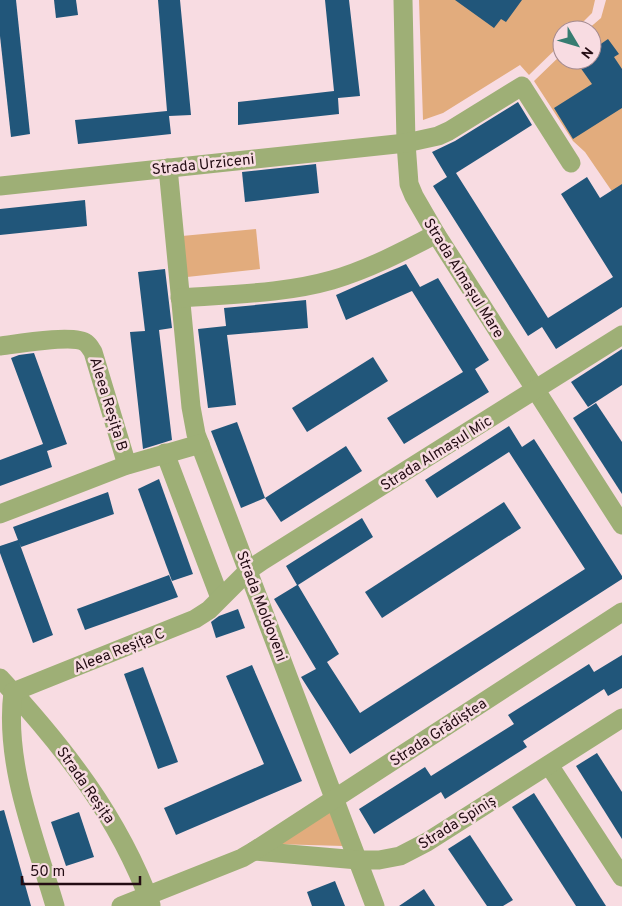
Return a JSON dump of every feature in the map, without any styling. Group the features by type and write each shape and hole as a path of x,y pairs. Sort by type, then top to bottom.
{"street":[{"name":"Strada Almașul Mare","path":"403,0 406,143 411,190 436,234 622,525"},
{"name":"Strada Urziceni","path":"0,186 406,143 438,136 450,131 522,86 571,163"},
{"name":"Strada Moldoveni","path":"168,168 193,418 200,444 375,906"},
{"path":"180,298 268,291 330,281 349,275 436,234"},
{"name":"Strada Almașul Mic","path":"249,570 622,335"},
{"name":"Aleea Reșița B","path":"0,346 60,339 81,340 87,343 93,352 127,465"},
{"name":"Aleea Reșița B","path":"0,514 127,465 200,444"},
{"path":"165,453 220,598"},
{"name":"Aleea Reșița C","path":"13,692 195,619 208,610 249,570"},
{"name":"Strada Grădiștea","path":"121,906 149,900 254,852 622,612"},
{"name":"Strada Reșița","path":"0,678 59,746 99,800 122,838 149,900"},
{"path":"13,692 11,722 14,760 20,788 55,906"},
{"name":"Strada Spiniș","path":"358,860 391,858 408,853 622,718"},
{"path":"549,764 622,877"},
{"name":"Strada Grădiștea","path":"254,852 358,860"}],"shaded area":[{"path":"419,0 595,0 592,13 585,20 552,20 552,53 529,75 520,65 443,113 423,120"},
{"path":"606,0 622,0 622,206 585,152 573,141 534,81 552,64 552,70 602,70 602,20 599,20 601,18"},
{"path":"256,229 260,269 187,277 182,236"},
{"path":"330,810 343,846 274,844"}],"building":[{"path":"0,0 16,0 30,134 11,137 0,36"},
{"path":"54,0 76,0 78,15 56,18"},
{"path":"158,0 180,0 191,115 169,116 171,134 78,144 75,120 167,111"},
{"path":"325,0 349,0 360,96 338,98 339,114 238,125 238,102 334,91"},
{"path":"455,0 522,0 506,22 501,19 494,28"},
{"path":"608,39 619,54 614,57 622,69 622,108 573,139 554,108 592,84 582,70 602,70 602,43"},
{"path":"518,102 532,125 456,173 548,318 613,277 561,194 587,177 600,198 622,184 622,307 556,349 542,327 528,336 433,186 447,177 432,152 455,141"},
{"path":"316,164 319,193 245,202 242,172"},
{"path":"85,200 87,226 0,235 0,209"},
{"path":"406,264 420,287 438,278 489,360 475,369 489,392 404,444 387,418 463,372 412,291 346,320 336,295"},
{"path":"165,269 172,328 159,330 172,440 143,449 130,332 145,331 138,272"},
{"path":"306,300 308,328 227,335 236,405 208,408 198,329 226,326 224,308"},
{"path":"622,349 622,385 588,407 571,382"},
{"path":"34,353 67,444 47,451 52,467 0,486 0,460 43,444 11,358"},
{"path":"373,357 388,381 307,432 292,408"},
{"path":"596,403 622,442 622,494 573,418"},
{"path":"237,422 265,498 241,508 211,431"},
{"path":"509,426 522,447 534,439 622,576 622,579 350,754 301,677 316,669 274,599 297,585 286,566 362,518 373,537 298,585 339,654 327,662 360,713 585,569 509,452 437,498 425,480"},
{"path":"346,446 362,471 281,522 265,498"},
{"path":"159,479 193,574 172,581 138,489"},
{"path":"108,492 114,514 21,547 19,542 53,635 33,643 0,553 0,546 18,540 13,527"},
{"path":"504,502 521,528 382,618 365,592"},
{"path":"169,575 178,597 85,630 77,609"},
{"path":"238,609 245,628 216,638 211,622 219,616"},
{"path":"622,655 622,688 608,696 604,689 523,741 527,747 445,799 441,792 374,834 359,809 425,767 431,776 514,724 508,715 589,664 594,672"},
{"path":"252,665 302,781 176,835 164,808 264,764 226,676"},
{"path":"143,667 178,762 158,769 124,674"},
{"path":"597,753 622,792 622,839 576,766"},
{"path":"534,793 606,906 576,906 512,807"},
{"path":"4,810 31,906 0,906 0,811"},
{"path":"79,812 94,857 66,866 51,822"},
{"path":"470,835 513,900 503,906 487,906 448,849"},
{"path":"335,881 345,906 312,906 307,892"},
{"path":"424,889 435,906 399,906"}]}
